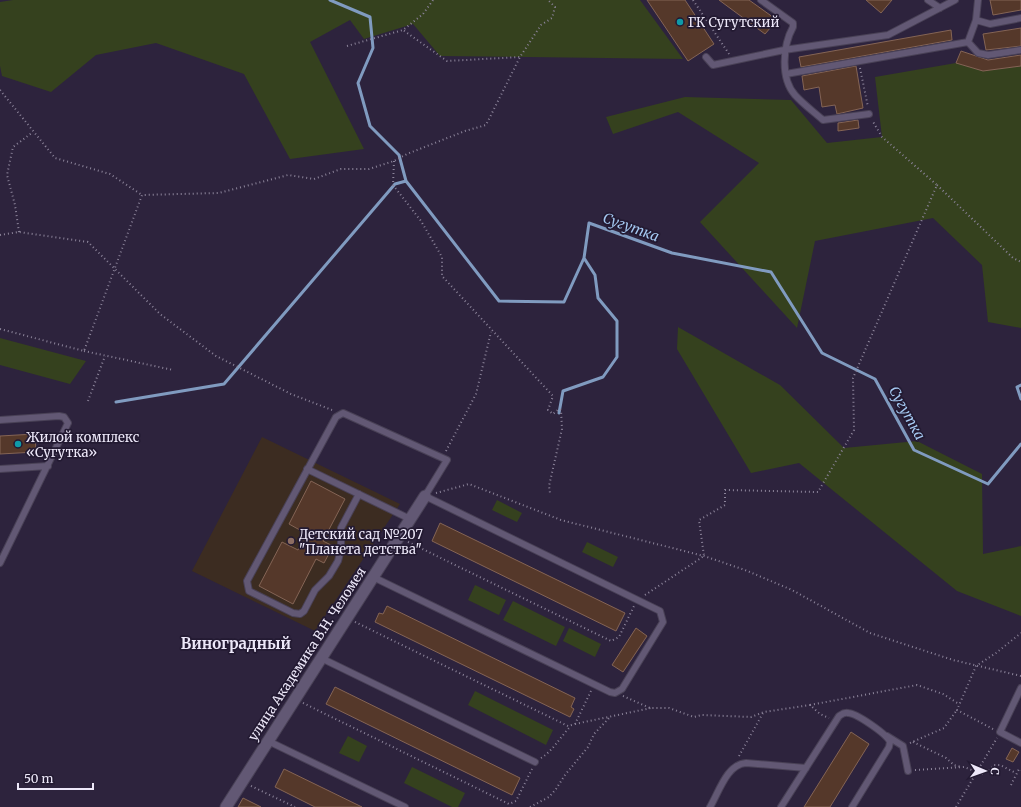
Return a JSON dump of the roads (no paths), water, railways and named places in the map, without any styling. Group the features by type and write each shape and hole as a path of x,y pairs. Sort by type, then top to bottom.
{"street":[{"name":"улица Академика В.Н. Челомея","path":"226,807 425,496"}],"lane":[{"path":"761,0 792,24 793,27 787,37 784,50 786,74 794,94 823,120 869,114"},
{"path":"928,0 940,8"},
{"path":"706,57 713,65 784,50 888,34 954,0"},
{"path":"968,42 976,20 978,0"},
{"path":"976,20 990,24 1021,18"},
{"path":"786,74 968,42"},
{"path":"968,42 978,53 988,55 1021,50"},
{"path":"359,494 341,528 340,556 333,570 315,590 304,611 297,614 252,593 248,588 247,581 336,417 340,414 346,414 447,460 425,496 660,611 663,622 624,687 615,693 594,685 373,577"},
{"path":"0,420 59,416 66,419 67,428 0,563"},
{"path":"0,469 48,466"},
{"path":"307,469 410,519"},
{"path":"321,658 535,762"},
{"path":"1021,688 1000,732 1021,743"},
{"path":"781,807 842,713 850,713 903,746 908,771"},
{"path":"852,807 889,747 890,742 886,735"},
{"path":"268,740 404,807"},
{"path":"710,807 729,774 737,765 746,763 806,768"}],"waterway":[{"name":"Сугутка","path":"330,0 370,17 373,48 358,83 370,126 399,155 406,181 499,301 564,302 584,258 589,223 672,253 771,272 822,353 875,379 914,450 988,484 1021,444"},
{"path":"116,402 224,384 395,184 406,181"},
{"path":"559,413 563,391 603,377 617,357 617,321 598,298 595,275 584,258"},
{"name":"Сугутка","path":"1021,385 1017,387 1021,399"}],"place":[{"name":"ГК Сугутский","path":"680,22"},
{"name":"Жилой комплекс «Сугутка»","path":"18,444"},
{"name":"Детский сад №207 \"Планета детства\"","path":"291,541"}],"district":[{"name":"Виноградный","path":"236,643"}]}
